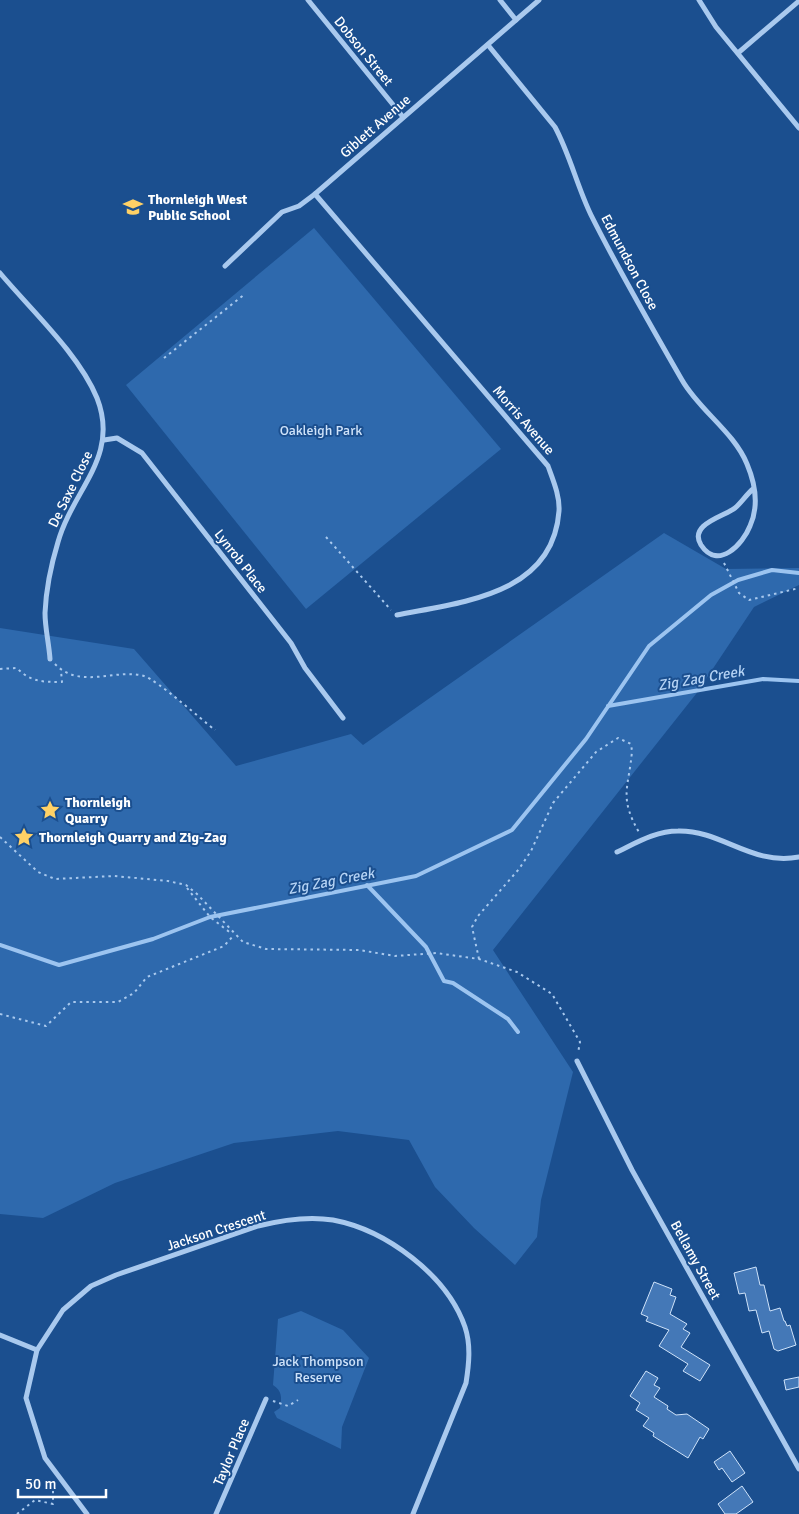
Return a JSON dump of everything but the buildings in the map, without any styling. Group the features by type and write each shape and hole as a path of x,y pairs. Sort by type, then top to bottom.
{"street":[{"name":"Dobson Street","path":"308,0 403,117"},
{"path":"500,0 516,20"},
{"name":"Giblett Avenue","path":"225,266 282,212 299,206 315,194 539,0"},
{"path":"699,0 716,27 799,128"},
{"path":"738,53 799,1"},
{"name":"Edmundson Close","path":"488,46 555,128 563,141 591,214 685,385 743,456 751,474 756,497 756,508 745,538 734,550 722,556 709,554 700,544 700,534 707,522 734,509 753,489"},
{"name":"Morris Avenue","path":"315,194 548,466 560,510 554,536 544,558 513,585 476,599 397,615"},
{"name":"De Saxe Close","path":"0,273 78,364 98,401 104,440 98,462 66,520 52,564 45,614 50,659"},
{"name":"Lynrob Place","path":"104,440 117,438 142,454 291,643 305,668 343,718"},
{"path":"617,852 643,840 669,832 690,832 704,834 762,857 772,859 799,857"},
{"name":"Bellamy Street","path":"577,1060 632,1170 799,1469"},
{"name":"Jackson Crescent","path":"37,1350 63,1310 73,1300 91,1286 116,1275 258,1226 276,1222 298,1219 333,1220 368,1232 406,1254 433,1277 452,1300 460,1315 468,1342 466,1383 413,1514"},
{"path":"0,1335 37,1350 26,1398 45,1458 87,1514"},
{"name":"Taylor Place","path":"216,1514 266,1399"}],"path":[{"path":"164,358 245,294"},
{"path":"326,537 375,594 397,615"},
{"path":"726,569 739,593 749,600 799,588"},
{"path":"50,659 61,670 90,678 131,674 146,677 215,730"},
{"path":"0,669 17,668 26,677 44,682 62,682 61,670"},
{"path":"479,959 472,927 478,916 503,889 531,851 553,803 596,752 618,738 631,744 632,759 625,795 632,821 643,840"},
{"path":"0,838 38,872 55,878 114,876 168,881 186,885 197,894 234,935 243,942 266,950 359,950 395,956 425,956 436,953 479,959 517,972 552,994 580,1042 577,1060"},
{"path":"186,885 210,917 227,932 234,935"},
{"path":"0,1014 46,1026 72,1002 118,1002 134,993 147,977 224,946 234,935"},
{"path":"281,1404 288,1406 298,1400"},
{"path":"17,1514 35,1500 53,1504 53,1486 62,1481"}],"green space":[{"name":"Oakleigh Park","path":"314,228 501,449 306,609 126,385"},
{"path":"664,533 726,569 799,568 799,585 754,607 696,694 493,950 573,1072 541,1200 537,1237 515,1265 474,1228 435,1187 409,1140 338,1131 234,1143 115,1183 43,1218 0,1214 0,628 134,649 236,766 351,734 363,745"},
{"name":"Jack Thompson Reserve","path":"301,1311 343,1330 369,1358 342,1427 341,1449 277,1418 274,1412 280,1408 281,1401 280,1392 273,1385 278,1319"}],"waterway":[{"name":"Zig Zag Creek","path":"0,945 59,965 153,939 210,917 416,876 512,830 586,739 649,646 711,595 738,580 772,570 799,573"},
{"name":"Zig Zag Creek","path":"608,706 763,679 799,681"},
{"path":"367,885 426,947 444,981 453,983 508,1019 518,1032"}],"place":[{"name":"Thornleigh West Public School","path":"133,207"},
{"name":"Thornleigh Quarry","path":"50,810"},
{"name":"Thornleigh Quarry and Zig-Zag","path":"24,837"}]}
